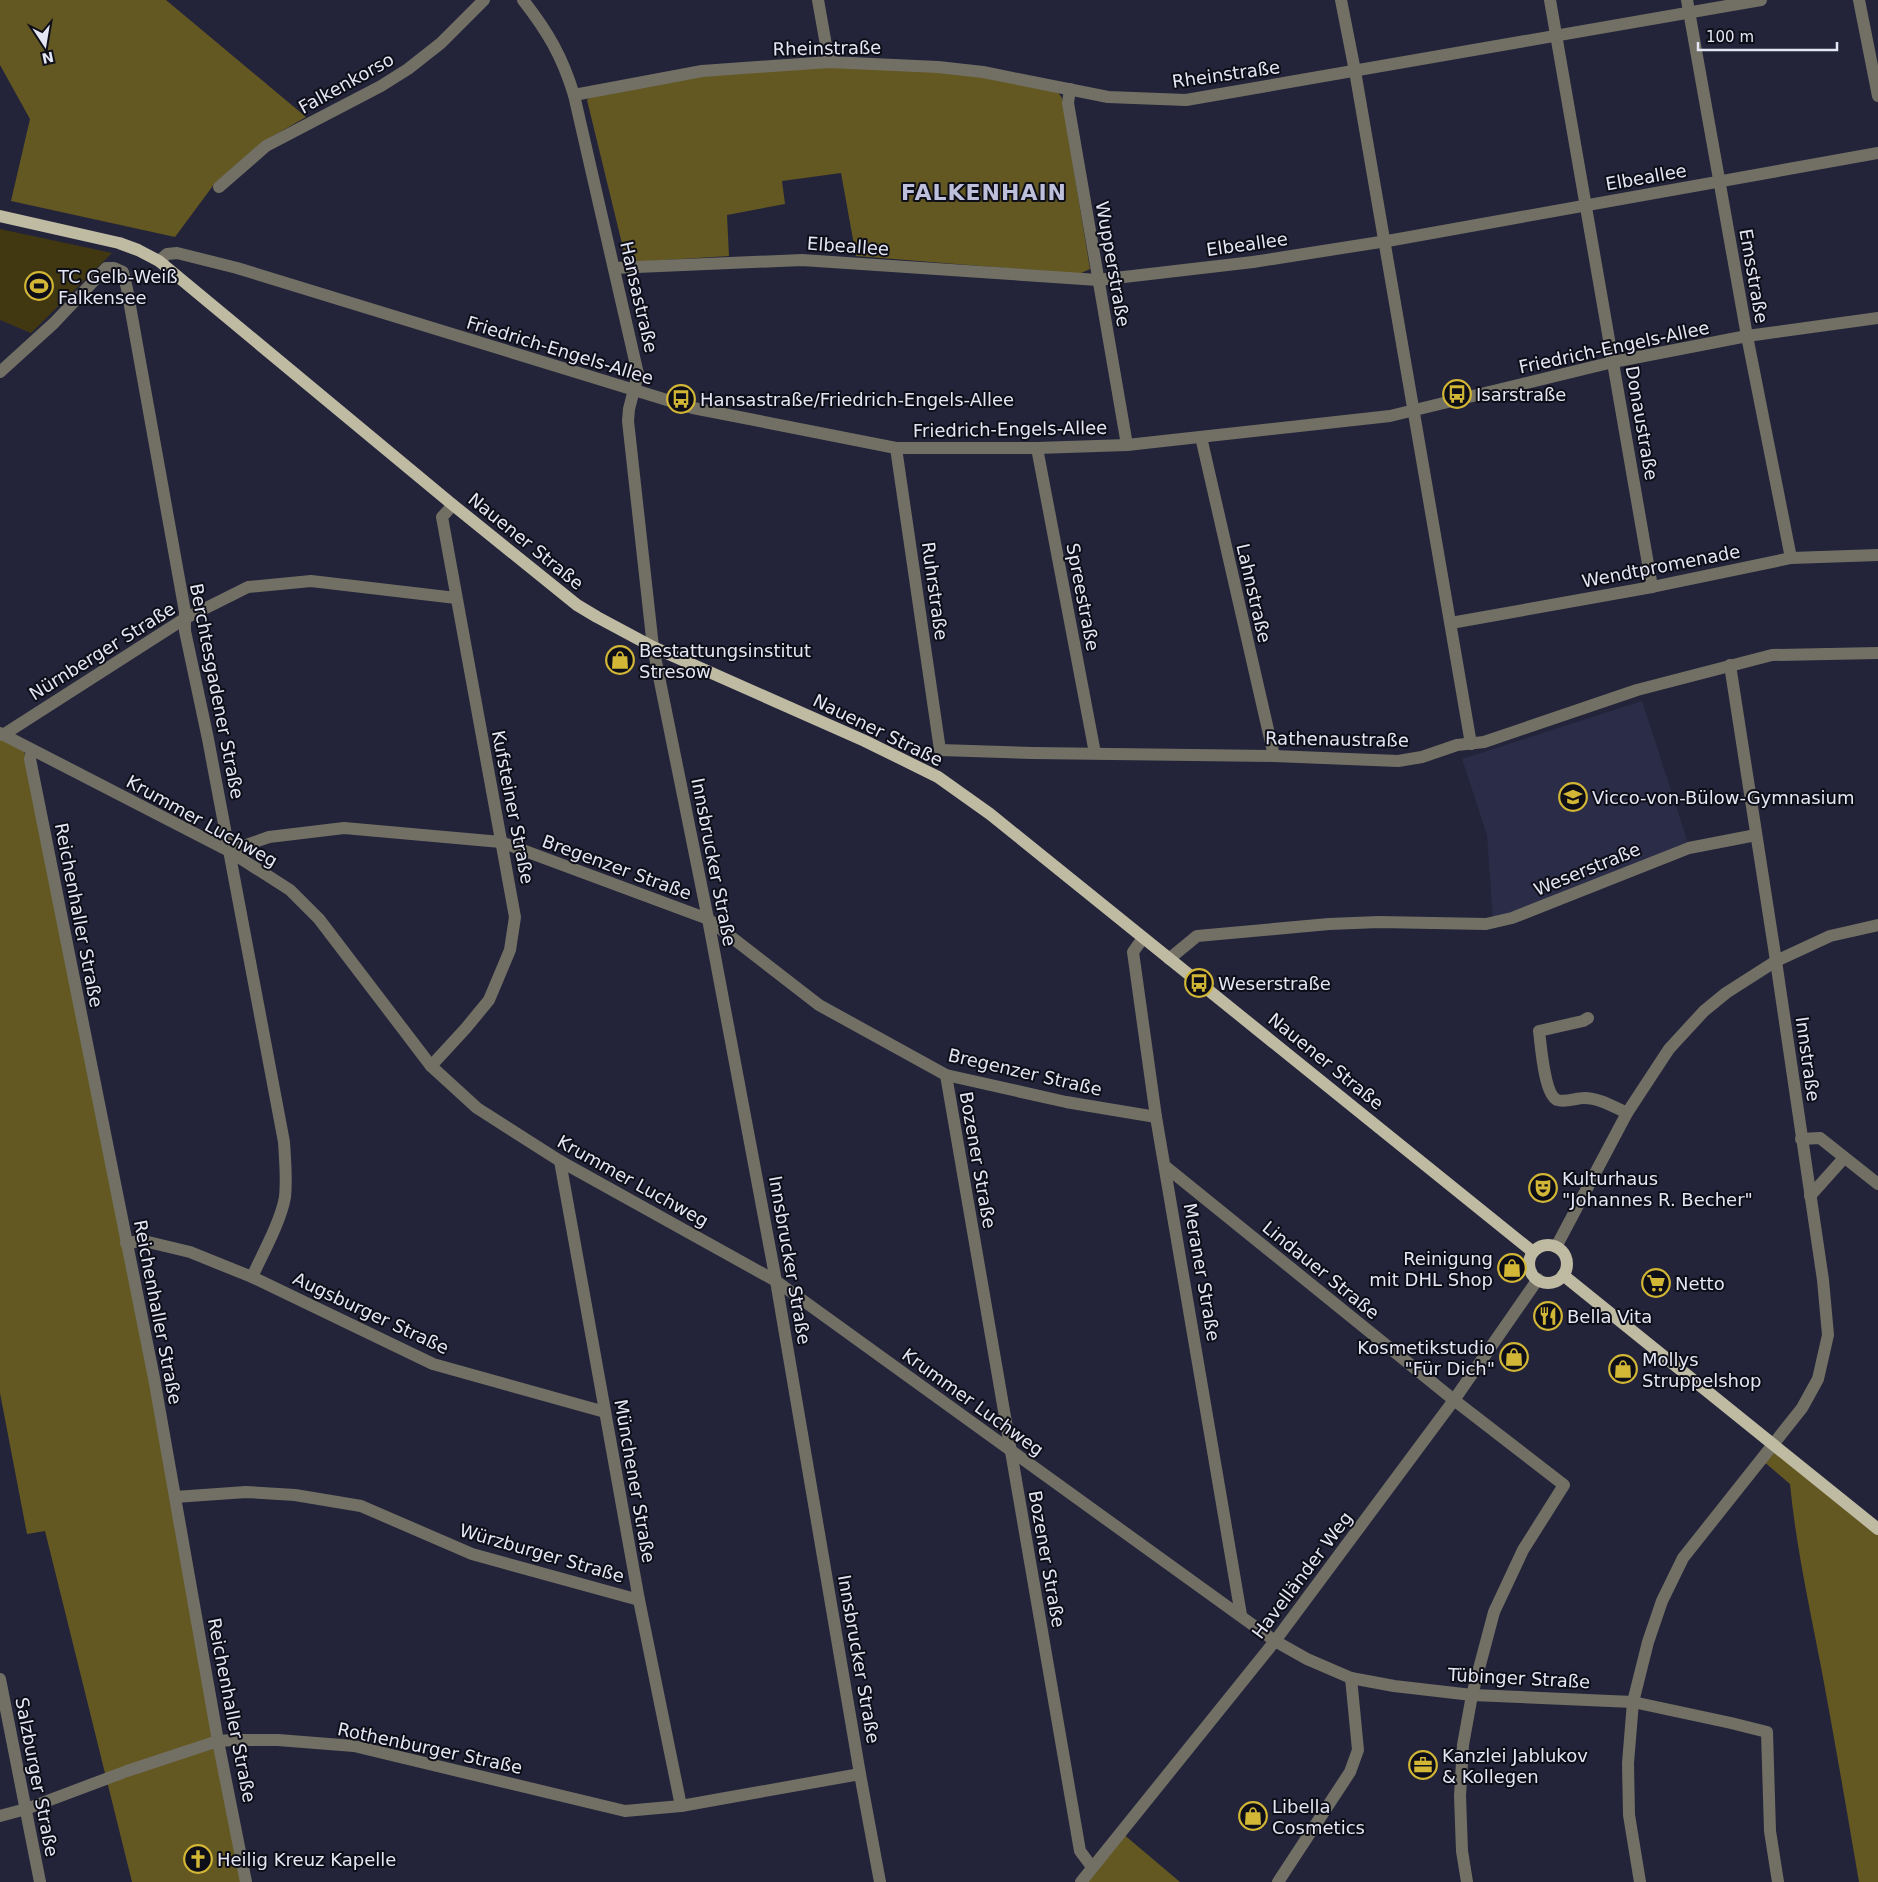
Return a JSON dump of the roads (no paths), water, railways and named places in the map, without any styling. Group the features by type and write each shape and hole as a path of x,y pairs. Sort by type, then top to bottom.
{"main road":[{"name":"Nauener Straße","path":"0,216 119,243 159,261 453,505 577,604 597,617 654,647 865,741 938,777 990,814 1476,1204 1533,1252"},
{"path":"1544,1245 1556,1247 1565,1256 1566,1269 1554,1281 1548,1282 1538,1279 1533,1275 1529,1264 1533,1252 1544,1245"},
{"path":"1563,1274 1878,1529"}],"street":[{"name":"Falkenkorso","path":"219,187 266,146 381,86 408,69 441,43 484,0"},
{"name":"Hansastraße","path":"523,0 556,47 574,94 638,374 629,409 628,421 654,647"},
{"path":"818,0 829,62"},
{"path":"1341,0 1355,71 1471,744"},
{"name":"Donaustraße","path":"1550,0 1652,587"},
{"name":"Emsstraße","path":"1687,0 1746,336 1791,558"},
{"name":"Rheinstraße","path":"574,94 702,71 829,62 938,67 983,72 1108,97 1186,100 1761,0"},
{"path":"1859,0 1878,96"},
{"name":"Wupperstraße","path":"1070,89 1068,103 1127,445"},
{"name":"Elbeallee","path":"614,268 802,260 1098,280 1253,262 1384,241 1878,153"},
{"name":"Friedrich-Engels-Allee","path":"159,261 167,254 177,254 237,268 693,408 896,448 1037,448 1127,445 1380,417 1414,411 1613,362 1746,336 1878,318"},
{"name":"Berchtesgadener Straße","path":"0,372 54,323 106,268 114,268 123,272 185,612 185,631 194,669 284,1142 286,1176 284,1199 252,1277"},
{"name":"Lahnstraße","path":"1201,437 1274,756"},
{"name":"Ruhrstraße","path":"896,448 939,740"},
{"name":"Spreestraße","path":"1037,448 1095,753"},
{"name":"Kufsteiner Straße","path":"431,1066 489,1000 510,950 515,916 442,518 453,505"},
{"name":"Wendtpromenade","path":"1451,623 1652,587 1791,558 1878,554"},
{"name":"Nürnberger Straße","path":"2,734 184,619 248,587 311,581 456,598"},
{"name":"Innsbrucker Straße","path":"654,647 708,919 776,1280 880,1882"},
{"name":"Rathenaustraße","path":"939,740 940,750 1398,760 1422,757 1457,745 1484,742 1638,690 1730,665 1772,656 1878,653"},
{"name":"Innstraße","path":"1640,1882 1627,1791 1633,1702 1648,1642 1662,1602 1683,1558 1802,1408 1818,1379 1828,1335 1823,1280 1730,665"},
{"name":"Krummer Luchweg","path":"2,734 229,851 290,890 319,919 431,1066 477,1108 560,1161 776,1280 1010,1451 1276,1641"},
{"name":"Reichenhaller Straße","path":"32,750 30,759 154,1378 218,1741 246,1882"},
{"name":"Bregenzer Straße","path":"229,851 269,837 344,828 502,842 708,919 820,1005 946,1075 1066,1102 1156,1117"},
{"name":"Weserstraße","path":"1169,959 1197,936 1329,924 1380,922 1486,924 1512,918 1689,848 1756,835"},
{"path":"1556,1247 1627,1114 1669,1048 1704,1011 1726,992 1776,961 1830,936 1878,925"},
{"name":"Meraner Straße","path":"1143,938 1133,952 1156,1117 1242,1615"},
{"path":"1588,1018 1583,1021 1539,1031 1546,1080 1552,1096 1556,1100 1562,1101 1586,1098 1604,1102 1627,1114"},
{"name":"Bozener Straße","path":"946,1075 1080,1851 1092,1867"},
{"path":"1801,1139 1820,1138 1878,1184"},
{"path":"1810,1196 1844,1158"},
{"name":"Münchener Straße","path":"560,1161 639,1600 681,1806"},
{"name":"Lindauer Straße","path":"1166,1167 1454,1400 1564,1485 1523,1550 1494,1612 1472,1695"},
{"name":"Augsburger Straße","path":"126,1243 144,1241 190,1252 252,1277 433,1364 605,1412"},
{"name":"Havelländer Weg","path":"1081,1882 1276,1641 1454,1400 1538,1279"},
{"name":"Würzburger Straße","path":"175,1497 246,1492 295,1495 362,1506 472,1554 639,1600"},
{"name":"Tübinger Straße","path":"1276,1641 1307,1659 1351,1678 1394,1686 1472,1695 1633,1702 1767,1732 1770,1831 1778,1882"},
{"path":"1281,1880 1350,1772 1358,1750 1351,1678"},
{"name":"Salzburger Straße","path":"0,1679 40,1882"},
{"path":"1466,1882 1462,1851 1460,1796 1463,1746 1472,1695"},
{"name":"Rothenburger Straße","path":"0,1816 26,1809 218,1741 233,1740 278,1740 354,1746 625,1810 681,1806 860,1774"}],"place":[{"name":"TC Gelb-Weiß Falkensee","path":"39,286"},
{"name":"Isarstraße","path":"1457,394"},
{"name":"Hansastraße/Friedrich-Engels-Allee","path":"681,399"},
{"name":"Bestattungsinstitut Stresow","path":"620,660"},
{"name":"Vicco-von-Bülow-Gymnasium","path":"1573,797"},
{"name":"Weserstraße","path":"1199,983"},
{"name":"Kulturhaus \"Johannes R. Becher\"","path":"1543,1188"},
{"name":"Reinigung mit DHL Shop","path":"1512,1268"},
{"name":"Netto","path":"1656,1283"},
{"name":"Bella Vita","path":"1548,1316"},
{"name":"Kosmetikstudio \"Für Dich\"","path":"1514,1357"},
{"name":"Mollys Struppelshop","path":"1623,1369"},
{"name":"Kanzlei Jablukov & Kollegen","path":"1423,1765"},
{"name":"Libella Cosmetics","path":"1253,1816"},
{"name":"Heilig Kreuz Kapelle","path":"198,1859"}],"district":[{"name":"FALKENHAIN","path":"984,192"}]}
